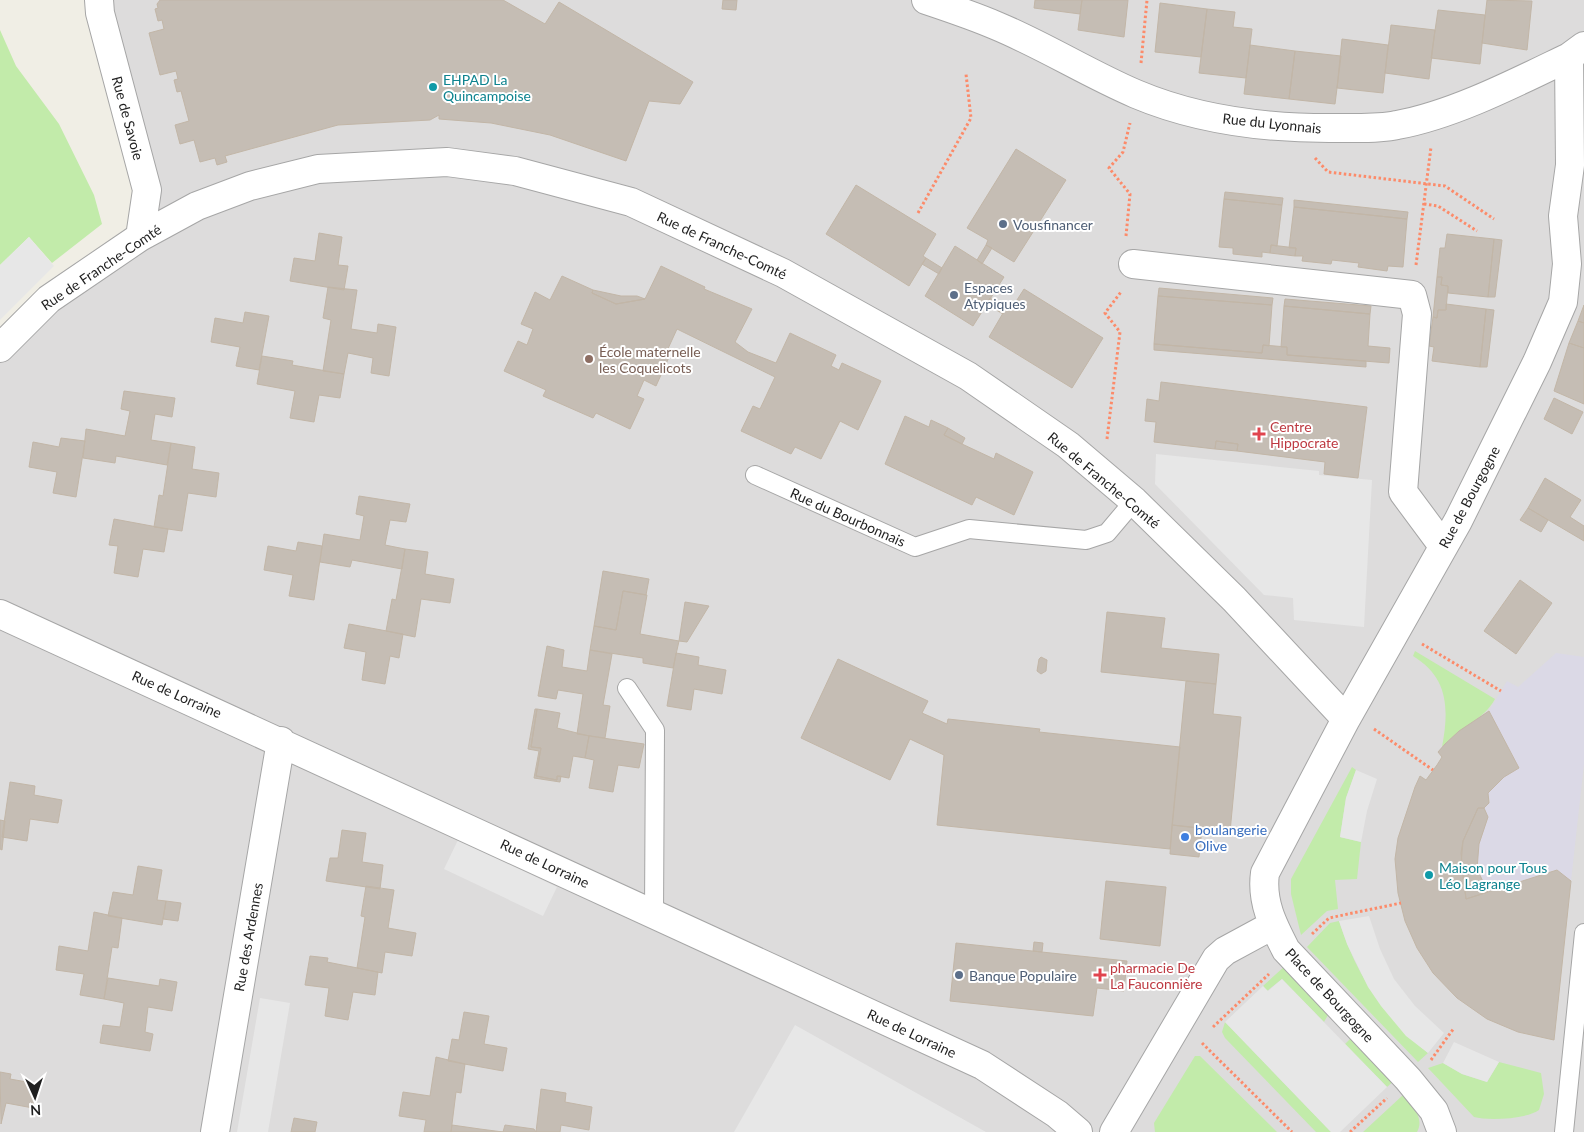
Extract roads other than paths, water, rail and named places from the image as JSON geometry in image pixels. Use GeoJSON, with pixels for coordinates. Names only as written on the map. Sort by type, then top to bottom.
{"type":"FeatureCollection","features":[{"type":"Feature","properties":{"kind":"street","name":"Rue de Savoie"},"geometry":{"type":"LineString","coordinates":[[99,0],[100,13],[147,190],[140,237]]}},
{"type":"Feature","properties":{"kind":"street","name":"Rue du Lyonnais"},"geometry":{"type":"LineString","coordinates":[[926,0],[997,26],[1137,94],[1187,111],[1238,122],[1290,128],[1396,126],[1435,116],[1524,79],[1576,52]]}},
{"type":"Feature","properties":{"kind":"street","name":"Rue de Bourgogne"},"geometry":{"type":"LineString","coordinates":[[1272,925],[1264,898],[1265,873],[1346,718],[1443,546],[1537,362],[1576,269],[1563,216],[1570,165],[1576,52]]}},
{"type":"Feature","properties":{"kind":"street","name":"Rue de Franche-Comté"},"geometry":{"type":"LineString","coordinates":[[0,348],[49,299],[140,237],[196,206],[250,186],[318,169],[447,162],[515,171],[631,202],[802,284],[968,376],[1068,445],[1134,501],[1234,598],[1346,718]]}},
{"type":"Feature","properties":{"kind":"street"},"geometry":{"type":"LineString","coordinates":[[1133,264],[1412,295],[1417,314],[1403,492],[1443,546]]}},
{"type":"Feature","properties":{"kind":"street","name":"Rue de Lorraine"},"geometry":{"type":"LineString","coordinates":[[0,614],[281,741],[982,1065],[1057,1114],[1078,1132]]}},
{"type":"Feature","properties":{"kind":"street","name":"Rue des Ardennes"},"geometry":{"type":"LineString","coordinates":[[215,1132],[281,741]]}},
{"type":"Feature","properties":{"kind":"street"},"geometry":{"type":"LineString","coordinates":[[1114,1132],[1216,959],[1225,951],[1272,925]]}},
{"type":"Feature","properties":{"kind":"street","name":"Place de Bourgogne"},"geometry":{"type":"LineString","coordinates":[[1272,925],[1290,954],[1350,1016],[1434,1110],[1442,1132]]}},
{"type":"Feature","properties":{"kind":"lane","name":"Rue du Bourbonnais"},"geometry":{"type":"LineString","coordinates":[[755,475],[915,547],[969,529],[1086,540],[1107,533],[1134,501]]}},
{"type":"Feature","properties":{"kind":"lane"},"geometry":{"type":"LineString","coordinates":[[627,688],[655,730],[654,914]]}},
{"type":"Feature","properties":{"kind":"lane"},"geometry":{"type":"LineString","coordinates":[[1564,1132],[1584,933]]}},
{"type":"Feature","properties":{"kind":"place","name":"EHPAD La Quincampoise"},"geometry":{"type":"Point","coordinates":[433,87]}},
{"type":"Feature","properties":{"kind":"place","name":"Vousfinancer"},"geometry":{"type":"Point","coordinates":[1003,224]}},
{"type":"Feature","properties":{"kind":"place","name":"Espaces Atypiques"},"geometry":{"type":"Point","coordinates":[954,295]}},
{"type":"Feature","properties":{"kind":"place","name":"École maternelle les Coquelicots"},"geometry":{"type":"Point","coordinates":[589,359]}},
{"type":"Feature","properties":{"kind":"place","name":"Centre Hippocrate"},"geometry":{"type":"Point","coordinates":[1259,434]}},
{"type":"Feature","properties":{"kind":"place","name":"boulangerie Olive"},"geometry":{"type":"Point","coordinates":[1185,837]}},
{"type":"Feature","properties":{"kind":"place","name":"Maison pour Tous Léo Lagrange"},"geometry":{"type":"Point","coordinates":[1429,875]}},
{"type":"Feature","properties":{"kind":"place","name":"Banque Populaire"},"geometry":{"type":"Point","coordinates":[959,975]}},
{"type":"Feature","properties":{"kind":"place","name":"pharmacie De La Fauconnière"},"geometry":{"type":"Point","coordinates":[1100,975]}}]}
